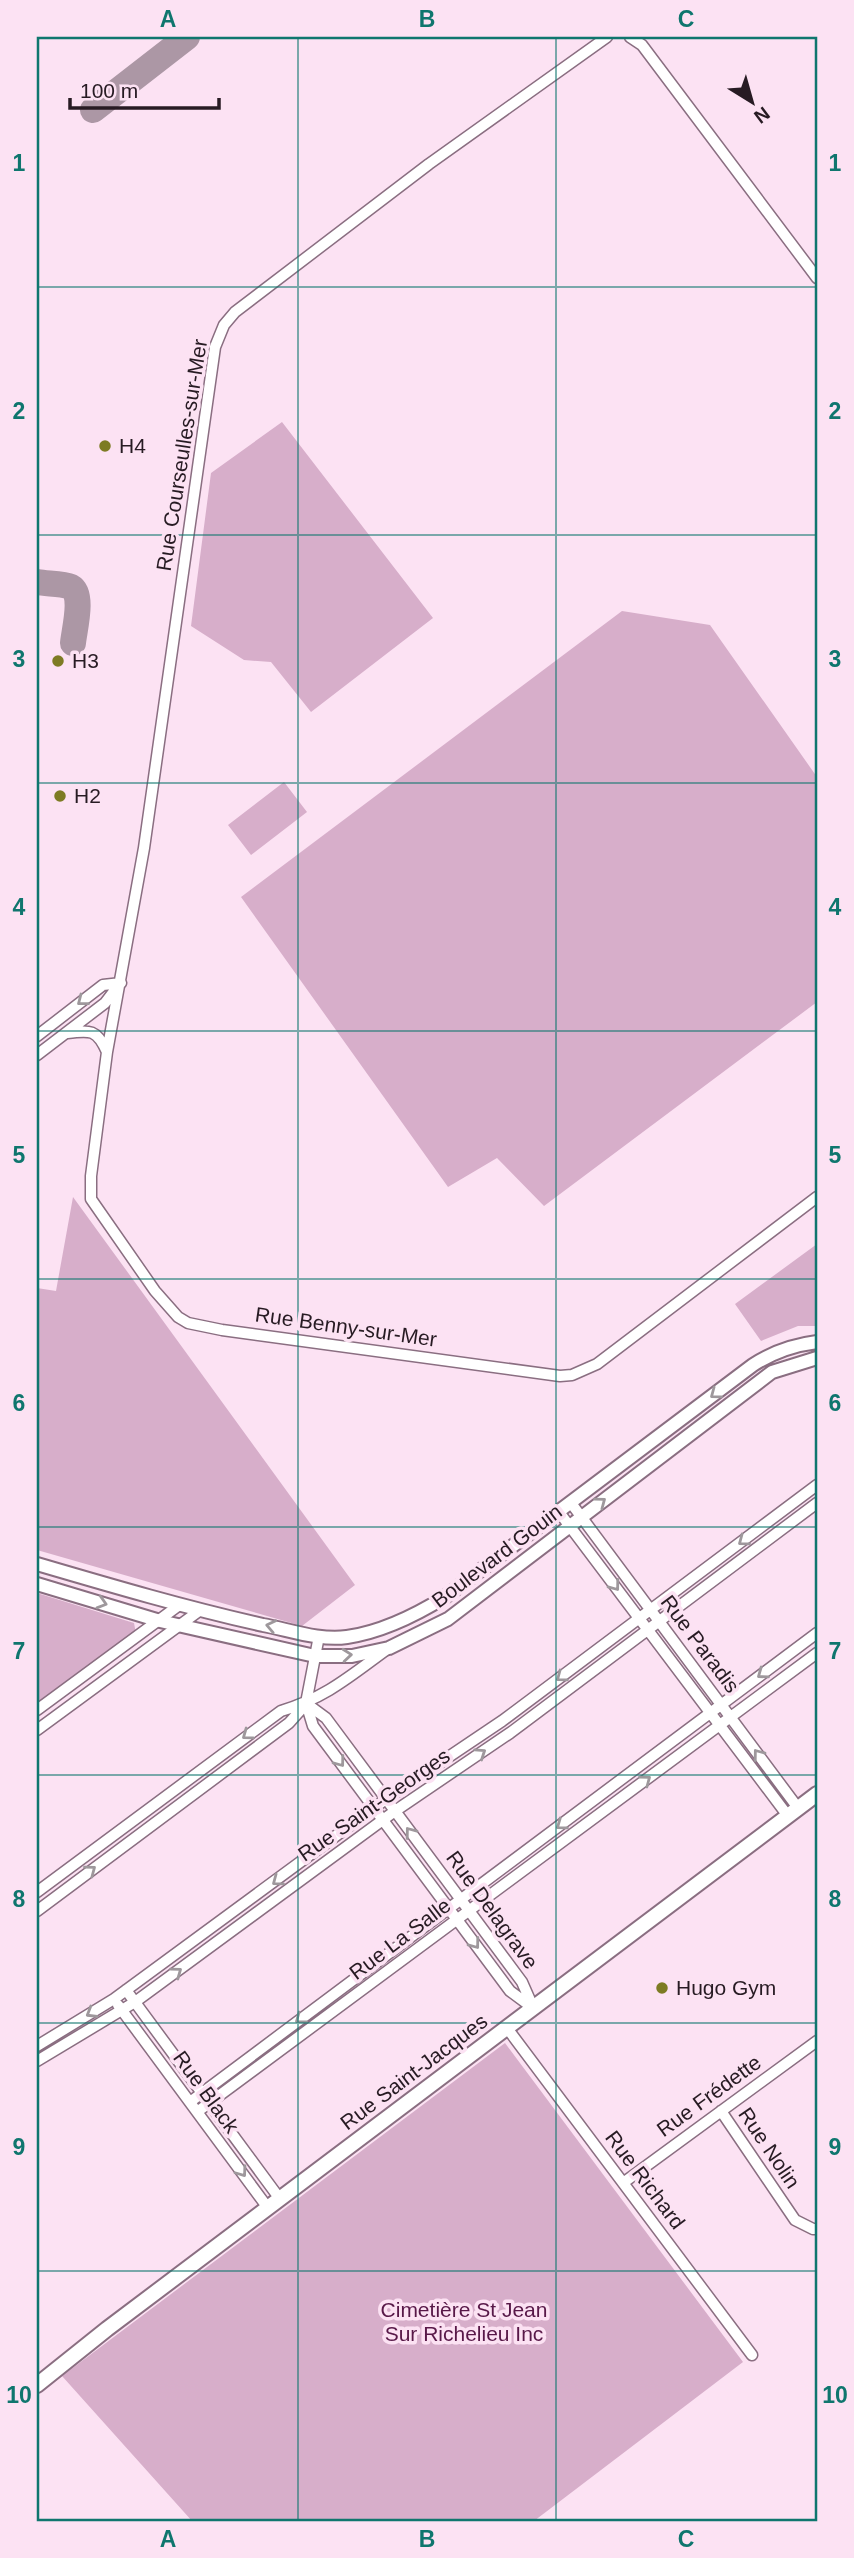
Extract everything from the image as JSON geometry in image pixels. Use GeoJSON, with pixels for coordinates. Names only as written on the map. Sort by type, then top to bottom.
{"type":"FeatureCollection","features":[{"type":"Feature","properties":{"kind":"main road","name":"Rue Saint-Jacques"},"geometry":{"type":"LineString","coordinates":[[37,2385],[817,1794]]}},
{"type":"Feature","properties":{"kind":"street","name":"Rue Courseulles-sur-Mer"},"geometry":{"type":"LineString","coordinates":[[121,983],[144,848],[215,347],[224,325],[235,312],[429,164],[607,37]]}},
{"type":"Feature","properties":{"kind":"street"},"geometry":{"type":"LineString","coordinates":[[630,37],[642,45],[817,278]]}},
{"type":"Feature","properties":{"kind":"street"},"geometry":{"type":"LineString","coordinates":[[37,1036],[103,985],[121,983]]}},
{"type":"Feature","properties":{"kind":"street"},"geometry":{"type":"LineString","coordinates":[[37,1055],[105,1003],[121,983]]}},
{"type":"Feature","properties":{"kind":"street","name":"Rue Benny-sur-Mer"},"geometry":{"type":"LineString","coordinates":[[121,983],[107,1052],[90,1176],[91,1199],[155,1291],[178,1317],[187,1323],[546,1374],[572,1375],[597,1364],[817,1197]]}},
{"type":"Feature","properties":{"kind":"street"},"geometry":{"type":"LineString","coordinates":[[47,1029],[55,1041]]}},
{"type":"Feature","properties":{"kind":"street"},"geometry":{"type":"LineString","coordinates":[[65,1034],[86,1031],[96,1033],[102,1039],[107,1052]]}},
{"type":"Feature","properties":{"kind":"street","name":"Boulevard Gouin"},"geometry":{"type":"LineString","coordinates":[[37,1564],[178,1606],[319,1636],[346,1637],[385,1627],[418,1614],[445,1597],[769,1354],[798,1344],[817,1342]]}},
{"type":"Feature","properties":{"kind":"street"},"geometry":{"type":"LineString","coordinates":[[798,1344],[803,1360]]}},
{"type":"Feature","properties":{"kind":"street","name":"Boulevard Gouin"},"geometry":{"type":"LineString","coordinates":[[37,1584],[160,1620],[315,1657],[352,1656],[389,1648],[449,1619],[772,1372],[803,1360],[817,1358]]}},
{"type":"Feature","properties":{"kind":"street"},"geometry":{"type":"LineString","coordinates":[[739,1375],[750,1389]]}},
{"type":"Feature","properties":{"kind":"street","name":"Rue Saint-Georges"},"geometry":{"type":"LineString","coordinates":[[37,2046],[114,1999],[386,1799],[502,1721],[817,1485]]}},
{"type":"Feature","properties":{"kind":"street","name":"Rue Paradis"},"geometry":{"type":"LineString","coordinates":[[571,1503],[721,1704],[793,1812]]}},
{"type":"Feature","properties":{"kind":"street","name":"Rue Saint-Georges"},"geometry":{"type":"LineString","coordinates":[[37,2061],[135,2002],[395,1811],[510,1733],[817,1503]]}},
{"type":"Feature","properties":{"kind":"street","name":"Rue Paradis"},"geometry":{"type":"LineString","coordinates":[[559,1512],[720,1725],[793,1812]]}},
{"type":"Feature","properties":{"kind":"street"},"geometry":{"type":"LineString","coordinates":[[768,1522],[777,1533]]}},
{"type":"Feature","properties":{"kind":"street"},"geometry":{"type":"LineString","coordinates":[[445,1597],[456,1613]]}},
{"type":"Feature","properties":{"kind":"street"},"geometry":{"type":"LineString","coordinates":[[37,1710],[178,1606]]}},
{"type":"Feature","properties":{"kind":"street"},"geometry":{"type":"LineString","coordinates":[[37,1730],[199,1611]]}},
{"type":"Feature","properties":{"kind":"street","name":"Rue La Salle"},"geometry":{"type":"LineString","coordinates":[[190,2102],[817,1633]]}},
{"type":"Feature","properties":{"kind":"street"},"geometry":{"type":"LineString","coordinates":[[37,1911],[289,1723],[306,1703],[319,1636]]}},
{"type":"Feature","properties":{"kind":"street"},"geometry":{"type":"LineString","coordinates":[[47,1903],[37,1892],[281,1711],[330,1691],[389,1648]]}},
{"type":"Feature","properties":{"kind":"street","name":"Rue La Salle"},"geometry":{"type":"LineString","coordinates":[[197,2112],[817,1653]]}},
{"type":"Feature","properties":{"kind":"street"},"geometry":{"type":"LineString","coordinates":[[66,1689],[75,1702]]}},
{"type":"Feature","properties":{"kind":"street","name":"Rue Delagrave"},"geometry":{"type":"LineString","coordinates":[[306,1703],[326,1718],[522,1982],[533,2008]]}},
{"type":"Feature","properties":{"kind":"street","name":"Rue Delagrave"},"geometry":{"type":"LineString","coordinates":[[306,1703],[313,1726],[457,1920],[510,1991],[533,2008]]}},
{"type":"Feature","properties":{"kind":"street"},"geometry":{"type":"LineString","coordinates":[[502,1721],[510,1733]]}},
{"type":"Feature","properties":{"kind":"street"},"geometry":{"type":"LineString","coordinates":[[170,1793],[178,1805]]}},
{"type":"Feature","properties":{"kind":"street"},"geometry":{"type":"LineString","coordinates":[[584,1808],[593,1820]]}},
{"type":"Feature","properties":{"kind":"street"},"geometry":{"type":"LineString","coordinates":[[253,1898],[261,1909]]}},
{"type":"Feature","properties":{"kind":"street","name":"Rue Black"},"geometry":{"type":"LineString","coordinates":[[126,1990],[209,2103],[274,2203]]}},
{"type":"Feature","properties":{"kind":"street","name":"Rue Black"},"geometry":{"type":"LineString","coordinates":[[114,1999],[197,2112],[274,2203]]}},
{"type":"Feature","properties":{"kind":"street"},"geometry":{"type":"LineString","coordinates":[[323,2002],[331,2014]]}},
{"type":"Feature","properties":{"kind":"street","name":"Rue Richard"},"geometry":{"type":"LineString","coordinates":[[507,2028],[752,2355]]}},
{"type":"Feature","properties":{"kind":"street","name":"Rue Frédette"},"geometry":{"type":"LineString","coordinates":[[623,2183],[817,2041]]}},
{"type":"Feature","properties":{"kind":"street"},"geometry":{"type":"LineString","coordinates":[[254,2053],[263,2064]]}},
{"type":"Feature","properties":{"kind":"street","name":"Rue Nolin"},"geometry":{"type":"LineString","coordinates":[[721,2112],[795,2220],[817,2229]]}},
{"type":"Feature","properties":{"kind":"green space"},"geometry":{"type":"Polygon","coordinates":[[[282,422],[433,618],[311,712],[271,662],[244,660],[191,626],[211,473],[282,422]]]}},
{"type":"Feature","properties":{"kind":"green space"},"geometry":{"type":"Polygon","coordinates":[[[622,611],[710,625],[817,777],[817,1002],[544,1206],[497,1158],[448,1187],[241,897],[622,611]]]}},
{"type":"Feature","properties":{"kind":"green space"},"geometry":{"type":"Polygon","coordinates":[[[284,782],[307,812],[251,855],[228,825],[284,782]]]}},
{"type":"Feature","properties":{"kind":"green space"},"geometry":{"type":"Polygon","coordinates":[[[73,1197],[355,1585],[302,1626],[37,1550],[37,1288],[56,1291],[73,1197]]]}},
{"type":"Feature","properties":{"kind":"green space"},"geometry":{"type":"Polygon","coordinates":[[[817,1244],[817,1326],[798,1326],[761,1341],[735,1304],[817,1244]]]}},
{"type":"Feature","properties":{"kind":"green space"},"geometry":{"type":"Polygon","coordinates":[[[37,1593],[134,1623],[137,1639],[37,1709],[37,1593]]]}},
{"type":"Feature","properties":{"kind":"green space","name":"Cimetière St Jean Sur Richelieu Inc"},"geometry":{"type":"Polygon","coordinates":[[[505,2043],[743,2362],[534,2521],[192,2521],[62,2376],[505,2043]]]}},
{"type":"Feature","properties":{"kind":"taxiway"},"geometry":{"type":"LineString","coordinates":[[93,110],[187,37]]}},
{"type":"Feature","properties":{"kind":"taxiway"},"geometry":{"type":"LineString","coordinates":[[37,582],[67,586],[75,591],[78,605],[73,643]]}},
{"type":"Feature","properties":{"kind":"place","name":"H4"},"geometry":{"type":"Point","coordinates":[105,446]}},
{"type":"Feature","properties":{"kind":"place","name":"H3"},"geometry":{"type":"Point","coordinates":[58,661]}},
{"type":"Feature","properties":{"kind":"place","name":"H2"},"geometry":{"type":"Point","coordinates":[60,796]}},
{"type":"Feature","properties":{"kind":"place","name":"Hugo Gym"},"geometry":{"type":"Point","coordinates":[662,1988]}}]}
